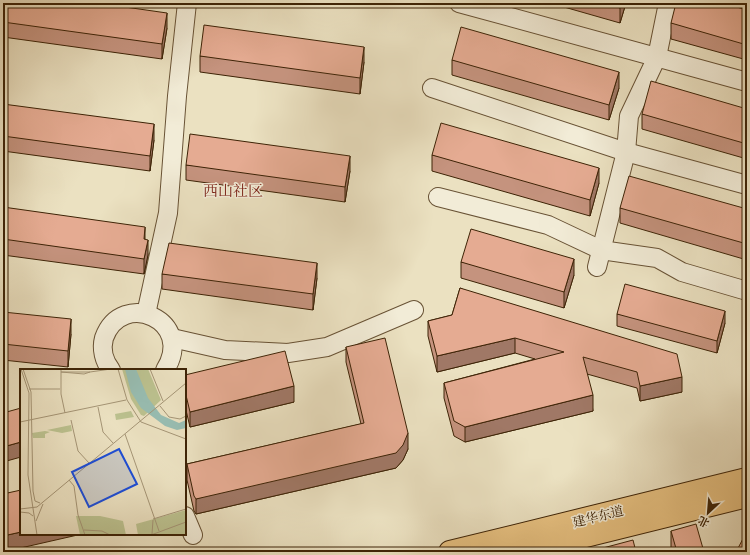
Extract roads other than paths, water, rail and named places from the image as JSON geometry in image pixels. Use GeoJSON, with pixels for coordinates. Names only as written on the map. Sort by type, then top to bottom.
{"type":"FeatureCollection","features":[{"type":"Feature","properties":{"kind":"main road","name":"建华东道"},"geometry":{"type":"LineString","coordinates":[[450,552],[747,479]]}},
{"type":"Feature","properties":{"kind":"main road","name":"建华东道"},"geometry":{"type":"LineString","coordinates":[[521,552],[747,496]]}},
{"type":"Feature","properties":{"kind":"lane"},"geometry":{"type":"LineString","coordinates":[[146,314],[168,213],[186,3]]}},
{"type":"Feature","properties":{"kind":"lane"},"geometry":{"type":"LineString","coordinates":[[459,3],[747,82]]}},
{"type":"Feature","properties":{"kind":"lane"},"geometry":{"type":"LineString","coordinates":[[599,259],[626,152],[629,116],[657,57],[668,3]]}},
{"type":"Feature","properties":{"kind":"lane"},"geometry":{"type":"LineString","coordinates":[[432,88],[626,152],[747,186]]}},
{"type":"Feature","properties":{"kind":"lane"},"geometry":{"type":"LineString","coordinates":[[438,197],[548,225],[599,259],[657,258],[682,272],[747,291]]}},
{"type":"Feature","properties":{"kind":"lane"},"geometry":{"type":"LineString","coordinates":[[172,338],[226,350],[288,353],[327,347],[414,310]]}},
{"type":"Feature","properties":{"kind":"lane"},"geometry":{"type":"LineString","coordinates":[[110,369],[103,354],[103,342],[107,331],[114,322],[124,316],[135,313],[146,314],[158,319],[166,327],[172,338],[173,349],[171,360],[166,369]]}},
{"type":"Feature","properties":{"kind":"lane"},"geometry":{"type":"LineString","coordinates":[[186,518],[193,535]]}},
{"type":"Feature","properties":{"kind":"district","name":"西山社区"},"geometry":{"type":"Point","coordinates":[233,191]}}]}
